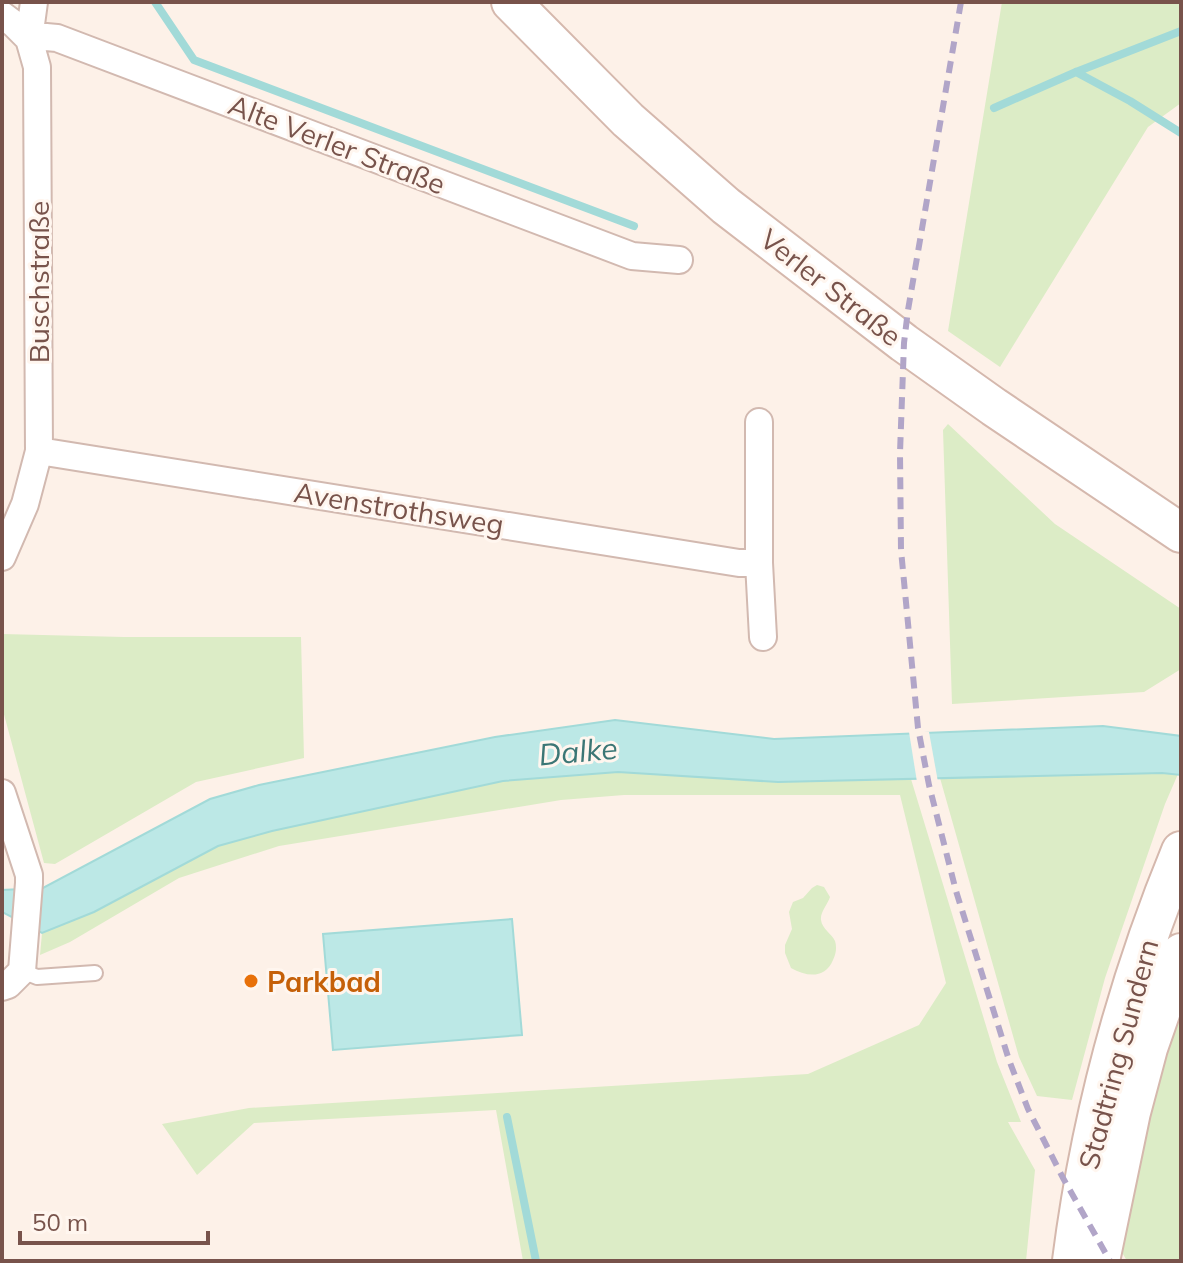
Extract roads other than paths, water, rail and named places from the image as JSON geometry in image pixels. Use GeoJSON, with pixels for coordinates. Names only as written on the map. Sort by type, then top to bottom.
{"type":"FeatureCollection","features":[{"type":"Feature","properties":{"kind":"main road","name":"Verler Straße"},"geometry":{"type":"LineString","coordinates":[[511,2],[628,120],[726,206],[916,352],[1181,533]]}},
{"type":"Feature","properties":{"kind":"main road","name":"Stadtring Sundern"},"geometry":{"type":"LineString","coordinates":[[1072,1261],[1079,1206],[1110,1060],[1158,905],[1181,851]]}},
{"type":"Feature","properties":{"kind":"main road","name":"Stadtring Sundern"},"geometry":{"type":"LineString","coordinates":[[1100,1261],[1131,1112],[1148,1048],[1181,953]]}},
{"type":"Feature","properties":{"kind":"street","name":"Buschstraße"},"geometry":{"type":"LineString","coordinates":[[2,557],[25,504],[39,451],[37,67],[29,39],[34,2]]}},
{"type":"Feature","properties":{"kind":"street"},"geometry":{"type":"LineString","coordinates":[[2,15],[29,39]]}},
{"type":"Feature","properties":{"kind":"street","name":"Alte Verler Straße"},"geometry":{"type":"LineString","coordinates":[[29,39],[57,38],[632,256],[679,260]]}},
{"type":"Feature","properties":{"kind":"street"},"geometry":{"type":"LineString","coordinates":[[759,422],[759,563],[763,637]]}},
{"type":"Feature","properties":{"kind":"street","name":"Avenstrothsweg"},"geometry":{"type":"LineString","coordinates":[[39,451],[739,563],[759,563]]}},
{"type":"Feature","properties":{"kind":"street"},"geometry":{"type":"LineString","coordinates":[[2,793],[29,875],[25,933],[12,979]]}},
{"type":"Feature","properties":{"kind":"lane"},"geometry":{"type":"LineString","coordinates":[[12,979],[95,973]]}},
{"type":"Feature","properties":{"kind":"water","name":"Dalke"},"geometry":{"type":"Polygon","coordinates":[[[615,720],[774,739],[1103,726],[1181,736],[1181,775],[778,782],[618,772],[503,781],[272,831],[218,846],[94,912],[42,933],[2,912],[2,890],[43,888],[210,799],[259,785],[495,737],[615,720]]]}},
{"type":"Feature","properties":{"kind":"water"},"geometry":{"type":"Polygon","coordinates":[[[512,919],[522,1035],[333,1050],[323,934],[512,919]]]}},
{"type":"Feature","properties":{"kind":"waterway"},"geometry":{"type":"LineString","coordinates":[[155,2],[194,60],[634,226]]}},
{"type":"Feature","properties":{"kind":"waterway"},"geometry":{"type":"LineString","coordinates":[[994,108],[1181,31]]}},
{"type":"Feature","properties":{"kind":"waterway"},"geometry":{"type":"LineString","coordinates":[[1076,72],[1181,133]]}},
{"type":"Feature","properties":{"kind":"waterway"},"geometry":{"type":"LineString","coordinates":[[507,1117],[536,1261]]}},
{"type":"Feature","properties":{"kind":"railway"},"geometry":{"type":"LineString","coordinates":[[961,2],[904,343],[900,453],[901,550],[918,728],[956,891],[1009,1060],[1028,1109],[1110,1261]]}},
{"type":"Feature","properties":{"kind":"place","name":"Parkbad"},"geometry":{"type":"Point","coordinates":[251,981]}}]}
